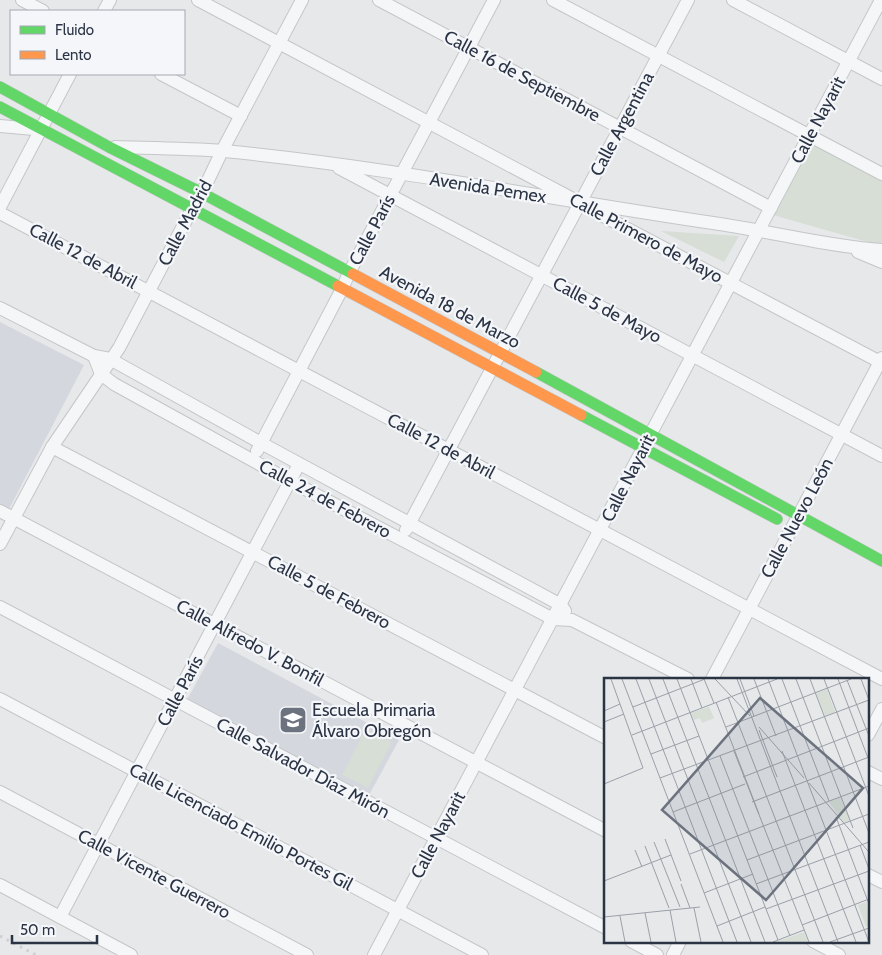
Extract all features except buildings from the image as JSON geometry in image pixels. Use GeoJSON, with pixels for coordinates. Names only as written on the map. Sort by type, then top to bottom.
{"type":"FeatureCollection","features":[{"type":"Feature","properties":{"kind":"street"},"geometry":{"type":"LineString","coordinates":[[22,0],[41,10]]}},
{"type":"Feature","properties":{"kind":"street","name":"Calle Primero de Mayo"},"geometry":{"type":"LineString","coordinates":[[198,0],[881,361]]}},
{"type":"Feature","properties":{"kind":"street","name":"Calle Madrid"},"geometry":{"type":"LineString","coordinates":[[0,544],[52,447],[118,348],[192,209],[202,194],[222,151],[302,0]]}},
{"type":"Feature","properties":{"kind":"street","name":"Calle 16 de Septiembre"},"geometry":{"type":"LineString","coordinates":[[379,0],[771,208]]}},
{"type":"Feature","properties":{"kind":"street","name":"Calle París"},"geometry":{"type":"LineString","coordinates":[[252,460],[494,0]]}},
{"type":"Feature","properties":{"kind":"street"},"geometry":{"type":"LineString","coordinates":[[553,0],[882,174]]}},
{"type":"Feature","properties":{"kind":"street","name":"Calle Argentina"},"geometry":{"type":"LineString","coordinates":[[401,539],[688,0]]}},
{"type":"Feature","properties":{"kind":"street"},"geometry":{"type":"LineString","coordinates":[[732,0],[882,79]]}},
{"type":"Feature","properties":{"kind":"street","name":"Calle Nayarit"},"geometry":{"type":"LineString","coordinates":[[374,955],[882,0]]}},
{"type":"Feature","properties":{"kind":"street"},"geometry":{"type":"LineString","coordinates":[[0,206],[69,75]]}},
{"type":"Feature","properties":{"kind":"street"},"geometry":{"type":"LineString","coordinates":[[163,75],[241,116]]}},
{"type":"Feature","properties":{"kind":"street","name":"Avenida 18 de Marzo"},"geometry":{"type":"LineString","coordinates":[[0,87],[109,147],[202,194],[651,434],[797,525]]}},
{"type":"Feature","properties":{"kind":"street","name":"Avenida 18 de Marzo"},"geometry":{"type":"LineString","coordinates":[[0,107],[644,448],[797,525],[882,561]]}},
{"type":"Feature","properties":{"kind":"street"},"geometry":{"type":"LineString","coordinates":[[0,126],[41,129]]}},
{"type":"Feature","properties":{"kind":"street"},"geometry":{"type":"LineString","coordinates":[[96,158],[109,147]]}},
{"type":"Feature","properties":{"kind":"street","name":"Avenida Pemex"},"geometry":{"type":"LineString","coordinates":[[109,147],[222,151],[403,174],[759,230],[847,248],[882,250]]}},
{"type":"Feature","properties":{"kind":"street","name":"Calle 5 de Mayo"},"geometry":{"type":"LineString","coordinates":[[333,165],[882,456]]}},
{"type":"Feature","properties":{"kind":"street","name":"Calle 12 de Abril"},"geometry":{"type":"LineString","coordinates":[[0,213],[882,679]]}},
{"type":"Feature","properties":{"kind":"street"},"geometry":{"type":"LineString","coordinates":[[847,248],[882,262]]}},
{"type":"Feature","properties":{"kind":"street","name":"Calle 24 de Febrero"},"geometry":{"type":"LineString","coordinates":[[0,308],[94,356],[110,359],[260,444],[561,605],[572,620]]}},
{"type":"Feature","properties":{"kind":"street"},"geometry":{"type":"LineString","coordinates":[[94,356],[101,374]]}},
{"type":"Feature","properties":{"kind":"street","name":"Calle Nuevo León"},"geometry":{"type":"LineString","coordinates":[[713,678],[797,525],[881,361]]}},
{"type":"Feature","properties":{"kind":"street","name":"Calle 24 de Febrero"},"geometry":{"type":"LineString","coordinates":[[101,374],[114,384],[290,481],[554,619],[572,620],[686,678]]}},
{"type":"Feature","properties":{"kind":"street","name":"Calle 5 de Febrero"},"geometry":{"type":"LineString","coordinates":[[52,447],[604,737]]}},
{"type":"Feature","properties":{"kind":"street","name":"Calle París"},"geometry":{"type":"LineString","coordinates":[[60,917],[299,464]]}},
{"type":"Feature","properties":{"kind":"street","name":"Calle Alfredo V. Bonfil"},"geometry":{"type":"LineString","coordinates":[[0,511],[604,830]]}},
{"type":"Feature","properties":{"kind":"street","name":"Calle Salvador Díaz Mirón"},"geometry":{"type":"LineString","coordinates":[[0,607],[604,927]]}},
{"type":"Feature","properties":{"kind":"street","name":"Calle Licenciado Emilio Portes Gil"},"geometry":{"type":"LineString","coordinates":[[0,699],[482,955]]}},
{"type":"Feature","properties":{"kind":"street"},"geometry":{"type":"LineString","coordinates":[[870,731],[882,709]]}},
{"type":"Feature","properties":{"kind":"street"},"geometry":{"type":"LineString","coordinates":[[870,773],[882,779]]}},
{"type":"Feature","properties":{"kind":"street","name":"Calle Vicente Guerrero"},"geometry":{"type":"LineString","coordinates":[[0,792],[307,955]]}},
{"type":"Feature","properties":{"kind":"street"},"geometry":{"type":"LineString","coordinates":[[870,876],[882,882]]}},
{"type":"Feature","properties":{"kind":"street"},"geometry":{"type":"LineString","coordinates":[[0,886],[131,955]]}},
{"type":"Feature","properties":{"kind":"street"},"geometry":{"type":"LineString","coordinates":[[633,942],[656,955]]}},
{"type":"Feature","properties":{"kind":"street"},"geometry":{"type":"LineString","coordinates":[[673,955],[680,942]]}},
{"type":"Feature","properties":{"kind":"street"},"geometry":{"type":"LineString","coordinates":[[815,942],[839,955]]}},
{"type":"Feature","properties":{"kind":"shaded area"},"geometry":{"type":"Polygon","coordinates":[[[811,141],[882,179],[882,246],[773,215],[811,141]]]}},
{"type":"Feature","properties":{"kind":"shaded area"},"geometry":{"type":"Polygon","coordinates":[[[661,231],[739,236],[724,262],[661,231]]]}},
{"type":"Feature","properties":{"kind":"shaded area"},"geometry":{"type":"Polygon","coordinates":[[[0,322],[84,365],[9,509],[0,504],[0,322]]]}},
{"type":"Feature","properties":{"kind":"shaded area","name":"Escuela Primaria Álvaro Obregón"},"geometry":{"type":"Polygon","coordinates":[[[218,643],[399,740],[368,797],[187,700],[218,643]]]}},
{"type":"Feature","properties":{"kind":"shaded area"},"geometry":{"type":"Polygon","coordinates":[[[366,728],[392,742],[368,788],[342,775],[366,728]]]}},
{"type":"Feature","properties":{"kind":"railway"},"geometry":{"type":"LineString","coordinates":[[0,936],[36,955]]}},
{"type":"Feature","properties":{"kind":"traffic: fast"},"geometry":{"type":"LineString","coordinates":[[0,87],[109,147],[202,193],[353,274]]}},
{"type":"Feature","properties":{"kind":"traffic: fast"},"geometry":{"type":"LineString","coordinates":[[0,107],[338,286]]}},
{"type":"Feature","properties":{"kind":"traffic: fast"},"geometry":{"type":"LineString","coordinates":[[536,372],[882,561]]}},
{"type":"Feature","properties":{"kind":"traffic: fast"},"geometry":{"type":"LineString","coordinates":[[581,415],[777,519]]}},
{"type":"Feature","properties":{"kind":"traffic: slow"},"geometry":{"type":"LineString","coordinates":[[353,274],[536,372]]}},
{"type":"Feature","properties":{"kind":"traffic: slow"},"geometry":{"type":"LineString","coordinates":[[338,286],[581,415]]}},
{"type":"Feature","properties":{"kind":"place","name":"Escuela Primaria Álvaro Obregón"},"geometry":{"type":"Point","coordinates":[293,720]}}]}
